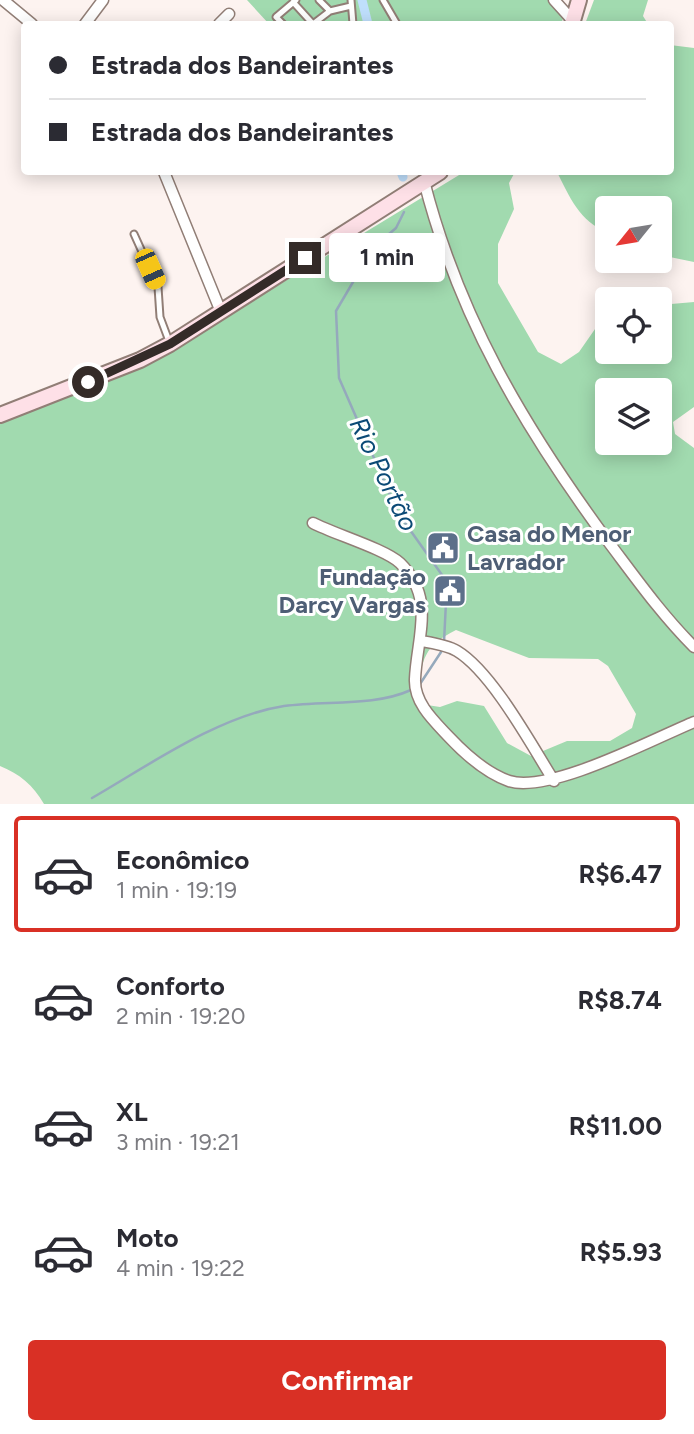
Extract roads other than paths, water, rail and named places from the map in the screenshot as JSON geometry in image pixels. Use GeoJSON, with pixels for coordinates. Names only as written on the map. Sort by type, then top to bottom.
{"type":"FeatureCollection","features":[{"type":"Feature","properties":{"kind":"main road"},"geometry":{"type":"LineString","coordinates":[[574,21],[579,0]]}},
{"type":"Feature","properties":{"kind":"main road"},"geometry":{"type":"LineString","coordinates":[[0,415],[140,360],[170,344],[426,178]]}},
{"type":"Feature","properties":{"kind":"street"},"geometry":{"type":"LineString","coordinates":[[4,0],[28,21]]}},
{"type":"Feature","properties":{"kind":"street"},"geometry":{"type":"LineString","coordinates":[[87,21],[103,0]]}},
{"type":"Feature","properties":{"kind":"street"},"geometry":{"type":"LineString","coordinates":[[554,0],[571,21]]}},
{"type":"Feature","properties":{"kind":"street"},"geometry":{"type":"LineString","coordinates":[[222,21],[229,13]]}},
{"type":"Feature","properties":{"kind":"street"},"geometry":{"type":"LineString","coordinates":[[165,175],[220,312]]}},
{"type":"Feature","properties":{"kind":"street"},"geometry":{"type":"LineString","coordinates":[[426,178],[450,267],[470,318],[511,397],[570,489],[660,611],[694,648]]}},
{"type":"Feature","properties":{"kind":"street"},"geometry":{"type":"LineString","coordinates":[[313,523],[399,562],[415,584],[424,615],[415,680],[418,697],[431,718],[481,766],[510,782],[554,781],[694,722]]}},
{"type":"Feature","properties":{"kind":"street"},"geometry":{"type":"LineString","coordinates":[[421,641],[458,652],[492,687],[554,781]]}},
{"type":"Feature","properties":{"kind":"lane"},"geometry":{"type":"LineString","coordinates":[[320,0],[330,11]]}},
{"type":"Feature","properties":{"kind":"lane"},"geometry":{"type":"LineString","coordinates":[[383,0],[395,21]]}},
{"type":"Feature","properties":{"kind":"lane"},"geometry":{"type":"LineString","coordinates":[[280,21],[276,17],[295,1],[311,21]]}},
{"type":"Feature","properties":{"kind":"lane"},"geometry":{"type":"LineString","coordinates":[[317,21],[330,11],[351,3],[353,21]]}},
{"type":"Feature","properties":{"kind":"lane"},"geometry":{"type":"LineString","coordinates":[[134,234],[158,287],[160,317],[170,344]]}},
{"type":"Feature","properties":{"kind":"waterway","name":"Rio Portão"},"geometry":{"type":"LineString","coordinates":[[362,0],[367,21]]}},
{"type":"Feature","properties":{"kind":"waterway","name":"Rio Portão"},"geometry":{"type":"LineString","coordinates":[[404,212],[396,228],[373,248],[336,311],[339,378],[398,513],[447,582],[444,642]]}},
{"type":"Feature","properties":{"kind":"waterway","name":"Rio Portão"},"geometry":{"type":"LineString","coordinates":[[420,684],[443,649]]}},
{"type":"Feature","properties":{"kind":"waterway","name":"Rio Portão"},"geometry":{"type":"LineString","coordinates":[[92,798],[185,743],[259,711],[300,704],[381,699],[411,690]]}},
{"type":"Feature","properties":{"kind":"place","name":"Casa do Menor Lavrador"},"geometry":{"type":"Point","coordinates":[443,548]}},
{"type":"Feature","properties":{"kind":"place","name":"Fundação Darcy Vargas"},"geometry":{"type":"Point","coordinates":[450,591]}}]}
